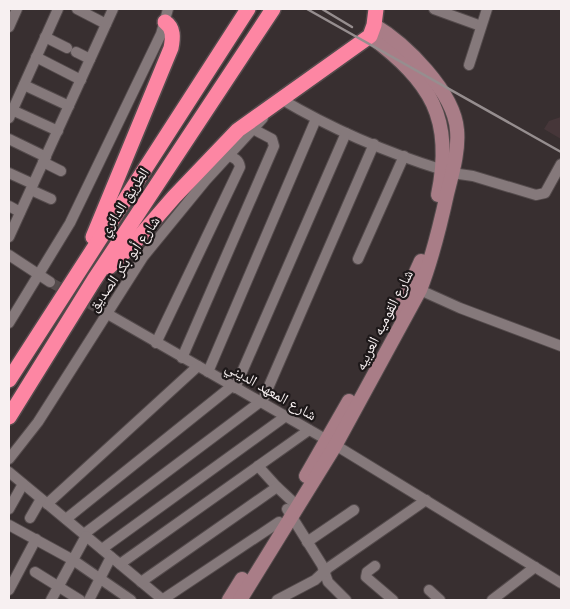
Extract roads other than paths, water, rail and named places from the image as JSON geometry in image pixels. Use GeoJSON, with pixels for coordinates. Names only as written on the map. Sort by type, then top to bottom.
{"type":"FeatureCollection","features":[{"type":"Feature","properties":{"kind":"highway","name":"الطريق الدائري"},"geometry":{"type":"LineString","coordinates":[[9,380],[248,9]]}},
{"type":"Feature","properties":{"kind":"highway","name":"الطريق الدائري"},"geometry":{"type":"LineString","coordinates":[[9,417],[94,280],[272,9]]}},
{"type":"Feature","properties":{"kind":"highway"},"geometry":{"type":"LineString","coordinates":[[94,280],[134,243],[174,197],[238,130],[372,31],[376,9]]}},
{"type":"Feature","properties":{"kind":"highway"},"geometry":{"type":"LineString","coordinates":[[74,280],[104,213],[121,166],[171,48],[173,36],[166,15]]}},
{"type":"Feature","properties":{"kind":"street"},"geometry":{"type":"LineString","coordinates":[[9,27],[17,9]]}},
{"type":"Feature","properties":{"kind":"street"},"geometry":{"type":"LineString","coordinates":[[58,9],[10,114],[58,131]]}},
{"type":"Feature","properties":{"kind":"street"},"geometry":{"type":"LineString","coordinates":[[77,9],[106,24]]}},
{"type":"Feature","properties":{"kind":"street"},"geometry":{"type":"LineString","coordinates":[[9,238],[113,9]]}},
{"type":"Feature","properties":{"kind":"street"},"geometry":{"type":"LineString","coordinates":[[434,9],[481,26]]}},
{"type":"Feature","properties":{"kind":"street"},"geometry":{"type":"LineString","coordinates":[[469,65],[487,9]]}},
{"type":"Feature","properties":{"kind":"street"},"geometry":{"type":"LineString","coordinates":[[9,323],[70,223],[161,34],[166,15]]}},
{"type":"Feature","properties":{"kind":"street","name":"شارع القوميه العربيه"},"geometry":{"type":"LineString","coordinates":[[229,600],[331,443],[420,290],[439,228],[448,171],[442,130],[432,100],[414,74],[372,31]]}},
{"type":"Feature","properties":{"kind":"street"},"geometry":{"type":"LineString","coordinates":[[45,37],[90,59]]}},
{"type":"Feature","properties":{"kind":"street"},"geometry":{"type":"LineString","coordinates":[[36,57],[81,80]]}},
{"type":"Feature","properties":{"kind":"street"},"geometry":{"type":"LineString","coordinates":[[24,85],[69,106]]}},
{"type":"Feature","properties":{"kind":"street"},"geometry":{"type":"LineString","coordinates":[[281,99],[316,119],[404,156],[448,171],[473,176],[536,195],[545,193],[561,164]]}},
{"type":"Feature","properties":{"kind":"street","name":"شارع أبو بكر الصديق"},"geometry":{"type":"LineString","coordinates":[[9,459],[38,422],[103,311],[206,180],[281,99]]}},
{"type":"Feature","properties":{"kind":"street"},"geometry":{"type":"LineString","coordinates":[[208,372],[316,119]]}},
{"type":"Feature","properties":{"kind":"street"},"geometry":{"type":"LineString","coordinates":[[182,358],[274,146],[272,139],[253,129]]}},
{"type":"Feature","properties":{"kind":"street"},"geometry":{"type":"LineString","coordinates":[[66,519],[234,387],[346,132]]}},
{"type":"Feature","properties":{"kind":"street"},"geometry":{"type":"LineString","coordinates":[[9,139],[61,171]]}},
{"type":"Feature","properties":{"kind":"street"},"geometry":{"type":"LineString","coordinates":[[52,600],[85,535],[261,402],[374,144]]}},
{"type":"Feature","properties":{"kind":"street"},"geometry":{"type":"LineString","coordinates":[[156,343],[240,167],[239,162],[235,158],[228,156]]}},
{"type":"Feature","properties":{"kind":"street"},"geometry":{"type":"LineString","coordinates":[[358,259],[404,156]]}},
{"type":"Feature","properties":{"kind":"street","name":"شارع القوميه العربيه"},"geometry":{"type":"LineString","coordinates":[[331,443],[415,278],[448,171]]}},
{"type":"Feature","properties":{"kind":"street"},"geometry":{"type":"LineString","coordinates":[[9,173],[51,199]]}},
{"type":"Feature","properties":{"kind":"street"},"geometry":{"type":"LineString","coordinates":[[9,206],[20,212]]}},
{"type":"Feature","properties":{"kind":"street"},"geometry":{"type":"LineString","coordinates":[[9,256],[50,282]]}},
{"type":"Feature","properties":{"kind":"street"},"geometry":{"type":"LineString","coordinates":[[420,290],[460,308],[561,346]]}},
{"type":"Feature","properties":{"kind":"street","name":"شارع المعهد الديني"},"geometry":{"type":"LineString","coordinates":[[103,311],[286,416],[561,583]]}},
{"type":"Feature","properties":{"kind":"street"},"geometry":{"type":"LineString","coordinates":[[30,518],[44,501],[198,366]]}},
{"type":"Feature","properties":{"kind":"street"},"geometry":{"type":"LineString","coordinates":[[102,549],[286,416]]}},
{"type":"Feature","properties":{"kind":"street"},"geometry":{"type":"LineString","coordinates":[[89,600],[100,579],[115,561],[309,430]]}},
{"type":"Feature","properties":{"kind":"street"},"geometry":{"type":"LineString","coordinates":[[258,466],[277,487],[287,512],[307,542],[331,587],[346,600]]}},
{"type":"Feature","properties":{"kind":"street"},"geometry":{"type":"LineString","coordinates":[[9,472],[160,599],[287,512]]}},
{"type":"Feature","properties":{"kind":"street"},"geometry":{"type":"LineString","coordinates":[[9,510],[23,484]]}},
{"type":"Feature","properties":{"kind":"street"},"geometry":{"type":"LineString","coordinates":[[141,582],[277,487]]}},
{"type":"Feature","properties":{"kind":"street"},"geometry":{"type":"LineString","coordinates":[[277,600],[315,580],[324,571],[426,500]]}},
{"type":"Feature","properties":{"kind":"street"},"geometry":{"type":"LineString","coordinates":[[307,542],[354,510]]}},
{"type":"Feature","properties":{"kind":"street","name":"شارع القوميه العربيه"},"geometry":{"type":"LineString","coordinates":[[240,600],[287,512]]}},
{"type":"Feature","properties":{"kind":"street"},"geometry":{"type":"LineString","coordinates":[[9,525],[73,560],[131,600]]}},
{"type":"Feature","properties":{"kind":"street"},"geometry":{"type":"LineString","coordinates":[[9,590],[36,539]]}},
{"type":"Feature","properties":{"kind":"street"},"geometry":{"type":"LineString","coordinates":[[375,566],[367,572],[366,576],[393,600]]}},
{"type":"Feature","properties":{"kind":"street"},"geometry":{"type":"LineString","coordinates":[[492,600],[535,567]]}},
{"type":"Feature","properties":{"kind":"street"},"geometry":{"type":"LineString","coordinates":[[36,572],[80,600]]}},
{"type":"Feature","properties":{"kind":"street"},"geometry":{"type":"LineString","coordinates":[[429,590],[440,600]]}},
{"type":"Feature","properties":{"kind":"tunnel"},"geometry":{"type":"LineString","coordinates":[[50,282],[99,309]]}},
{"type":"Feature","properties":{"kind":"railway"},"geometry":{"type":"LineString","coordinates":[[307,9],[561,152]]}},
{"type":"Feature","properties":{"kind":"railway"},"geometry":{"type":"LineString","coordinates":[[322,9],[352,27]]}}]}
